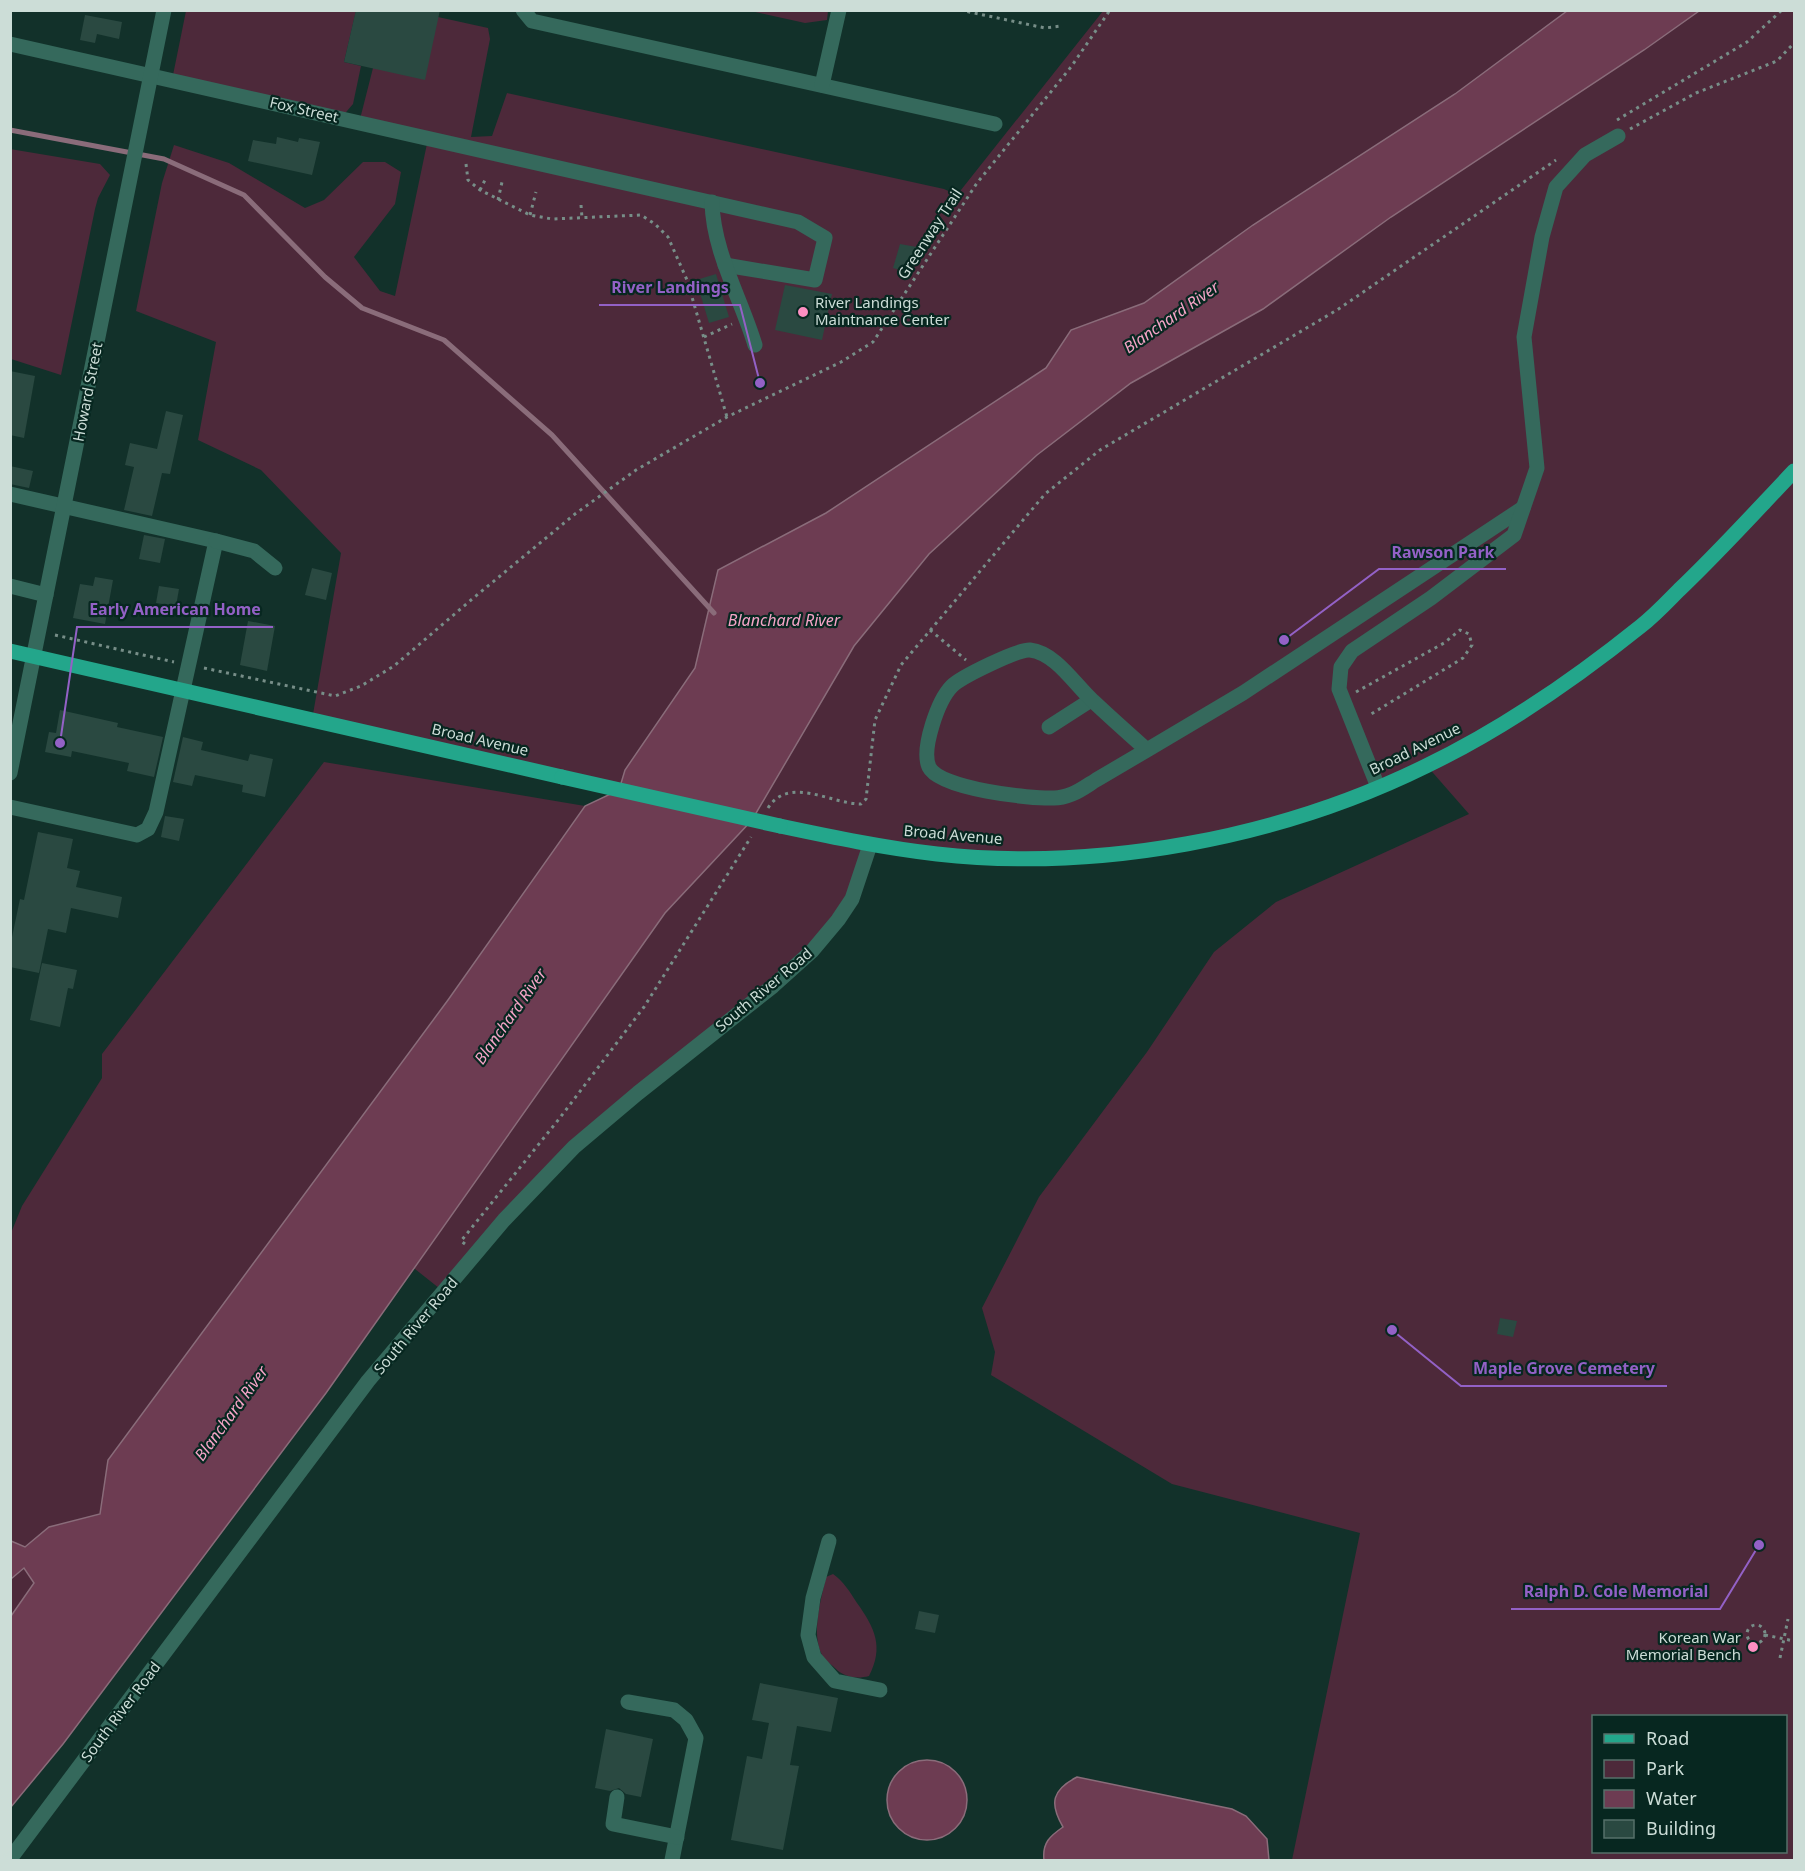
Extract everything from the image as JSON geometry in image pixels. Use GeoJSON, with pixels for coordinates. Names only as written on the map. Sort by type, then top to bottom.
{"type":"FeatureCollection","features":[{"type":"Feature","properties":{"kind":"main road","name":"Broad Avenue"},"geometry":{"type":"LineString","coordinates":[[10,651],[870,845],[939,855],[992,858],[1074,857],[1136,851],[1240,832],[1301,816],[1426,766],[1490,732],[1564,683],[1643,624],[1700,571],[1794,471]]}},
{"type":"Feature","properties":{"kind":"street","name":"Howard Street"},"geometry":{"type":"LineString","coordinates":[[10,773],[164,10]]}},
{"type":"Feature","properties":{"kind":"street"},"geometry":{"type":"LineString","coordinates":[[523,10],[532,21],[995,124]]}},
{"type":"Feature","properties":{"kind":"street"},"geometry":{"type":"LineString","coordinates":[[822,86],[839,10]]}},
{"type":"Feature","properties":{"kind":"street","name":"Fox Street"},"geometry":{"type":"LineString","coordinates":[[10,44],[798,222],[825,238],[815,280],[726,265]]}},
{"type":"Feature","properties":{"kind":"street"},"geometry":{"type":"LineString","coordinates":[[1378,787],[1339,689],[1341,668],[1352,651],[1514,536],[1537,468],[1524,337],[1542,237],[1556,187],[1585,155],[1617,128]]}},
{"type":"Feature","properties":{"kind":"street"},"geometry":{"type":"LineString","coordinates":[[712,202],[712,220],[755,345]]}},
{"type":"Feature","properties":{"kind":"street"},"geometry":{"type":"LineString","coordinates":[[10,494],[254,551],[276,568]]}},
{"type":"Feature","properties":{"kind":"street"},"geometry":{"type":"LineString","coordinates":[[1147,750],[1091,700],[1055,663],[1029,650],[1007,655],[952,686],[934,718],[925,753],[930,769],[938,776],[953,783],[1008,795],[1057,798],[1074,793],[1147,750],[1243,693],[1523,508]]}},
{"type":"Feature","properties":{"kind":"street"},"geometry":{"type":"LineString","coordinates":[[10,807],[137,835],[148,829],[156,812],[216,541]]}},
{"type":"Feature","properties":{"kind":"street"},"geometry":{"type":"LineString","coordinates":[[10,586],[46,595]]}},
{"type":"Feature","properties":{"kind":"street"},"geometry":{"type":"LineString","coordinates":[[1049,726],[1091,700]]}},
{"type":"Feature","properties":{"kind":"street","name":"South River Road"},"geometry":{"type":"LineString","coordinates":[[10,1859],[368,1382],[504,1220],[574,1147],[812,951],[852,899],[870,845]]}},
{"type":"Feature","properties":{"kind":"street"},"geometry":{"type":"LineString","coordinates":[[829,1541],[813,1598],[808,1635],[814,1657],[835,1681],[880,1690]]}},
{"type":"Feature","properties":{"kind":"street"},"geometry":{"type":"LineString","coordinates":[[628,1702],[674,1710],[686,1720],[696,1738],[672,1860]]}},
{"type":"Feature","properties":{"kind":"street"},"geometry":{"type":"LineString","coordinates":[[617,1797],[613,1824],[677,1837]]}},
{"type":"Feature","properties":{"kind":"path"},"geometry":{"type":"LineString","coordinates":[[960,10],[1045,28],[1061,26]]}},
{"type":"Feature","properties":{"kind":"path","name":"Greenway Trail"},"geometry":{"type":"LineString","coordinates":[[39,631],[335,696],[361,687],[394,666],[575,514],[636,470],[727,417],[841,362],[873,342],[977,183],[1071,67],[1110,10]]}},
{"type":"Feature","properties":{"kind":"path"},"geometry":{"type":"LineString","coordinates":[[1617,128],[1748,42],[1782,10]]}},
{"type":"Feature","properties":{"kind":"path"},"geometry":{"type":"LineString","coordinates":[[1617,128],[1777,61],[1794,43]]}},
{"type":"Feature","properties":{"kind":"path"},"geometry":{"type":"LineString","coordinates":[[467,147],[468,180],[480,190],[530,215],[552,219],[582,219],[642,215],[668,237],[683,269],[727,417]]}},
{"type":"Feature","properties":{"kind":"path"},"geometry":{"type":"LineString","coordinates":[[763,817],[774,799],[786,792],[801,792],[851,804],[861,804],[866,799],[875,720],[901,665],[1045,494],[1100,450],[1337,310],[1557,160]]}},
{"type":"Feature","properties":{"kind":"path"},"geometry":{"type":"LineString","coordinates":[[480,190],[486,178]]}},
{"type":"Feature","properties":{"kind":"path"},"geometry":{"type":"LineString","coordinates":[[498,200],[502,182]]}},
{"type":"Feature","properties":{"kind":"path"},"geometry":{"type":"LineString","coordinates":[[530,215],[536,192]]}},
{"type":"Feature","properties":{"kind":"path"},"geometry":{"type":"LineString","coordinates":[[581,205],[582,219]]}},
{"type":"Feature","properties":{"kind":"path"},"geometry":{"type":"LineString","coordinates":[[704,337],[747,317]]}},
{"type":"Feature","properties":{"kind":"path"},"geometry":{"type":"LineString","coordinates":[[930,630],[955,652]]}},
{"type":"Feature","properties":{"kind":"path"},"geometry":{"type":"LineString","coordinates":[[1343,699],[1444,643],[1460,630],[1469,634],[1472,645],[1463,658],[1353,725]]}},
{"type":"Feature","properties":{"kind":"path"},"geometry":{"type":"LineString","coordinates":[[478,1251],[461,1241],[559,1119],[644,1007],[752,835]]}},
{"type":"Feature","properties":{"kind":"path"},"geometry":{"type":"LineString","coordinates":[[1780,1658],[1788,1619]]}},
{"type":"Feature","properties":{"kind":"path"},"geometry":{"type":"LineString","coordinates":[[1756,1625],[1764,1629],[1765,1635],[1763,1640],[1755,1642],[1748,1638],[1751,1627],[1756,1625]]}},
{"type":"Feature","properties":{"kind":"path"},"geometry":{"type":"LineString","coordinates":[[1765,1635],[1794,1641]]}},
{"type":"Feature","properties":{"kind":"green space"},"geometry":{"type":"Polygon","coordinates":[[[186,11],[356,11],[344,62],[361,66],[353,104],[341,118],[172,80],[186,11]]]}},
{"type":"Feature","properties":{"kind":"green space"},"geometry":{"type":"Polygon","coordinates":[[[751,11],[828,11],[827,20],[805,23],[751,11]]]}},
{"type":"Feature","properties":{"kind":"green space"},"geometry":{"type":"Polygon","coordinates":[[[1103,11],[1794,11],[1794,1860],[1292,1860],[1360,1533],[1172,1484],[991,1375],[995,1352],[982,1308],[1039,1197],[1147,1052],[1214,952],[1276,902],[1469,814],[1427,766],[1240,832],[1084,856],[870,845],[852,899],[812,951],[574,1147],[444,1292],[362,1227],[659,800],[312,720],[341,553],[261,470],[198,440],[216,342],[136,311],[162,183],[174,145],[229,163],[305,208],[324,200],[363,162],[385,162],[401,172],[395,204],[354,257],[380,291],[395,296],[428,139],[359,123],[373,68],[438,17],[488,28],[490,39],[471,137],[492,136],[507,93],[944,189],[957,195],[1103,11]]]}},
{"type":"Feature","properties":{"kind":"green space"},"geometry":{"type":"Polygon","coordinates":[[[10,149],[100,164],[110,175],[95,209],[61,375],[11,359],[10,149]]]}},
{"type":"Feature","properties":{"kind":"green space"},"geometry":{"type":"Polygon","coordinates":[[[324,762],[585,806],[448,1000],[108,1460],[100,1515],[49,1527],[25,1548],[11,1541],[11,1233],[22,1206],[102,1078],[102,1054],[324,762]]]}},
{"type":"Feature","properties":{"kind":"green space"},"geometry":{"type":"Polygon","coordinates":[[[25,1568],[34,1583],[11,1616],[11,1579],[25,1568]]]}},
{"type":"Feature","properties":{"kind":"green space"},"geometry":{"type":"Polygon","coordinates":[[[833,1574],[849,1591],[873,1629],[877,1647],[874,1666],[869,1676],[847,1676],[822,1655],[817,1627],[826,1577],[833,1574]]]}},
{"type":"Feature","properties":{"kind":"water","name":"Blanchard River"},"geometry":{"type":"Polygon","coordinates":[[[1567,11],[1699,11],[1644,50],[1391,217],[1263,309],[1131,383],[1037,455],[929,554],[854,646],[752,820],[665,913],[326,1393],[63,1744],[11,1807],[11,1616],[34,1583],[24,1568],[11,1579],[11,1541],[25,1547],[49,1527],[100,1514],[108,1460],[448,1000],[585,806],[619,790],[625,770],[695,668],[718,570],[826,513],[1046,368],[1071,330],[1144,303],[1253,225],[1455,94],[1567,11]]]}},
{"type":"Feature","properties":{"kind":"water"},"geometry":{"type":"Polygon","coordinates":[[[927,1760],[942,1763],[955,1772],[964,1785],[967,1800],[964,1815],[955,1828],[942,1837],[927,1840],[912,1837],[899,1828],[890,1815],[887,1800],[890,1785],[899,1772],[912,1763],[927,1760]]]}},
{"type":"Feature","properties":{"kind":"water"},"geometry":{"type":"Polygon","coordinates":[[[1077,1777],[1232,1809],[1246,1816],[1267,1839],[1269,1860],[1044,1860],[1044,1849],[1048,1840],[1063,1827],[1056,1811],[1055,1798],[1062,1787],[1077,1777]]]}},
{"type":"Feature","properties":{"kind":"building"},"geometry":{"type":"Polygon","coordinates":[[[356,10],[440,10],[425,80],[344,62],[356,10]]]}},
{"type":"Feature","properties":{"kind":"building"},"geometry":{"type":"Polygon","coordinates":[[[85,15],[122,22],[119,39],[97,34],[95,43],[80,40],[85,15]]]}},
{"type":"Feature","properties":{"kind":"building"},"geometry":{"type":"Polygon","coordinates":[[[277,137],[298,142],[299,138],[320,142],[312,175],[248,161],[253,140],[276,144],[277,137]]]}},
{"type":"Feature","properties":{"kind":"building"},"geometry":{"type":"Polygon","coordinates":[[[900,244],[917,247],[910,273],[893,268],[900,244]]]}},
{"type":"Feature","properties":{"kind":"building"},"geometry":{"type":"Polygon","coordinates":[[[716,274],[729,317],[709,323],[696,280],[716,274]]]}},
{"type":"Feature","properties":{"kind":"building","name":"River Landings Maintnance Center"},"geometry":{"type":"Polygon","coordinates":[[[785,285],[832,294],[822,340],[775,330],[785,285]]]}},
{"type":"Feature","properties":{"kind":"building"},"geometry":{"type":"Polygon","coordinates":[[[10,371],[35,376],[24,438],[10,435],[10,371]]]}},
{"type":"Feature","properties":{"kind":"building"},"geometry":{"type":"Polygon","coordinates":[[[166,411],[183,415],[170,474],[162,473],[152,516],[124,510],[134,467],[125,465],[130,443],[157,449],[166,411]]]}},
{"type":"Feature","properties":{"kind":"building"},"geometry":{"type":"Polygon","coordinates":[[[10,466],[33,471],[29,488],[10,484],[10,466]]]}},
{"type":"Feature","properties":{"kind":"building"},"geometry":{"type":"Polygon","coordinates":[[[144,535],[165,539],[160,563],[139,559],[144,535]]]}},
{"type":"Feature","properties":{"kind":"building"},"geometry":{"type":"Polygon","coordinates":[[[312,568],[332,573],[326,600],[305,595],[312,568]]]}},
{"type":"Feature","properties":{"kind":"building"},"geometry":{"type":"Polygon","coordinates":[[[95,577],[113,580],[105,624],[73,618],[80,584],[93,586],[95,577]]]}},
{"type":"Feature","properties":{"kind":"building"},"geometry":{"type":"Polygon","coordinates":[[[159,586],[179,589],[176,606],[156,603],[159,586]]]}},
{"type":"Feature","properties":{"kind":"building"},"geometry":{"type":"Polygon","coordinates":[[[248,621],[275,626],[267,671],[240,665],[248,621]]]}},
{"type":"Feature","properties":{"kind":"building"},"geometry":{"type":"Polygon","coordinates":[[[60,710],[118,723],[117,727],[163,737],[154,777],[127,771],[129,763],[72,751],[71,757],[45,752],[49,732],[56,733],[60,710]]]}},
{"type":"Feature","properties":{"kind":"building"},"geometry":{"type":"Polygon","coordinates":[[[183,737],[203,742],[201,750],[248,761],[250,754],[273,759],[265,797],[242,792],[243,785],[195,775],[192,786],[173,782],[183,737]]]}},
{"type":"Feature","properties":{"kind":"building"},"geometry":{"type":"Polygon","coordinates":[[[165,816],[184,819],[179,841],[161,837],[165,816]]]}},
{"type":"Feature","properties":{"kind":"building"},"geometry":{"type":"Polygon","coordinates":[[[38,832],[73,839],[67,868],[80,871],[76,887],[122,897],[118,918],[71,908],[66,933],[48,929],[39,973],[10,967],[10,937],[12,937],[20,899],[24,900],[38,832]]]}},
{"type":"Feature","properties":{"kind":"building"},"geometry":{"type":"Polygon","coordinates":[[[42,963],[77,970],[73,989],[68,988],[60,1027],[30,1020],[42,963]]]}},
{"type":"Feature","properties":{"kind":"building"},"geometry":{"type":"Polygon","coordinates":[[[1500,1318],[1517,1321],[1513,1337],[1497,1334],[1500,1318]]]}},
{"type":"Feature","properties":{"kind":"building"},"geometry":{"type":"Polygon","coordinates":[[[919,1611],[939,1615],[935,1633],[915,1629],[919,1611]]]}},
{"type":"Feature","properties":{"kind":"building"},"geometry":{"type":"Polygon","coordinates":[[[760,1683],[838,1698],[831,1732],[797,1726],[790,1765],[799,1766],[783,1850],[731,1840],[747,1756],[762,1759],[769,1723],[752,1720],[760,1683]]]}},
{"type":"Feature","properties":{"kind":"building"},"geometry":{"type":"Polygon","coordinates":[[[606,1729],[653,1739],[641,1797],[626,1794],[619,1788],[610,1791],[595,1788],[606,1729]]]}},
{"type":"Feature","properties":{"kind":"waterway"},"geometry":{"type":"LineString","coordinates":[[10,130],[164,159],[244,195],[325,277],[362,308],[444,340],[552,435],[714,613]]}},
{"type":"Feature","properties":{"kind":"place","name":"River Landings Maintnance Center"},"geometry":{"type":"Point","coordinates":[803,312]}},
{"type":"Feature","properties":{"kind":"place","name":"River Landings"},"geometry":{"type":"Point","coordinates":[760,383]}},
{"type":"Feature","properties":{"kind":"place","name":"Rawson Park"},"geometry":{"type":"Point","coordinates":[1284,640]}},
{"type":"Feature","properties":{"kind":"place","name":"Early American Home"},"geometry":{"type":"Point","coordinates":[60,743]}},
{"type":"Feature","properties":{"kind":"place","name":"Maple Grove Cemetery"},"geometry":{"type":"Point","coordinates":[1392,1330]}},
{"type":"Feature","properties":{"kind":"place","name":"Ralph D. Cole Memorial"},"geometry":{"type":"Point","coordinates":[1759,1545]}},
{"type":"Feature","properties":{"kind":"place","name":"Korean War Memorial Bench"},"geometry":{"type":"Point","coordinates":[1753,1647]}}]}
